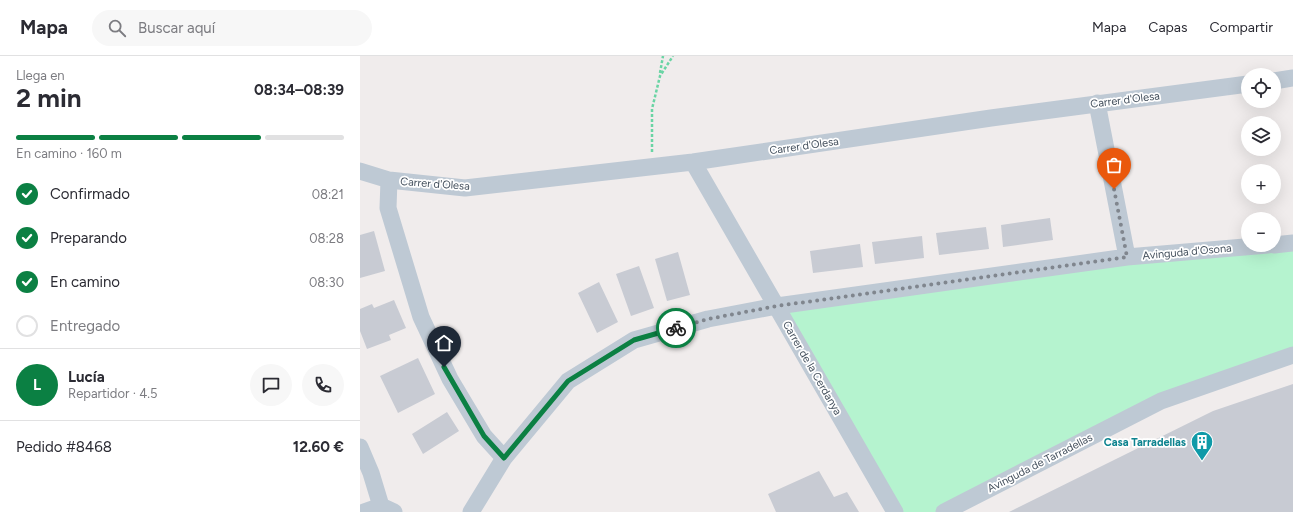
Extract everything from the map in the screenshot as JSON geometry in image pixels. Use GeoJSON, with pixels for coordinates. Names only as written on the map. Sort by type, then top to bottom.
{"type":"FeatureCollection","features":[{"type":"Feature","properties":{"kind":"street"},"geometry":{"type":"LineString","coordinates":[[1281,80],[1293,78]]}},
{"type":"Feature","properties":{"kind":"street","name":"Carrer d'Olesa"},"geometry":{"type":"LineString","coordinates":[[360,171],[389,180],[465,188],[694,162],[1097,103],[1241,85]]}},
{"type":"Feature","properties":{"kind":"street"},"geometry":{"type":"LineString","coordinates":[[1097,103],[1127,257]]}},
{"type":"Feature","properties":{"kind":"street","name":"Carrer de la Cerdanya"},"geometry":{"type":"LineString","coordinates":[[694,162],[895,512]]}},
{"type":"Feature","properties":{"kind":"street"},"geometry":{"type":"LineString","coordinates":[[389,180],[388,208],[421,317],[450,379],[484,436],[504,458]]}},
{"type":"Feature","properties":{"kind":"street"},"geometry":{"type":"LineString","coordinates":[[1281,244],[1293,243]]}},
{"type":"Feature","properties":{"kind":"street","name":"Avinguda d'Osona"},"geometry":{"type":"LineString","coordinates":[[471,512],[504,458],[568,381],[634,340],[708,319],[777,306],[1127,257],[1241,247]]}},
{"type":"Feature","properties":{"kind":"street","name":"Avinguda de Tarradellas"},"geometry":{"type":"LineString","coordinates":[[944,512],[1161,400],[1279,358],[1293,355]]}},
{"type":"Feature","properties":{"kind":"street"},"geometry":{"type":"LineString","coordinates":[[360,447],[387,509],[364,512]]}},
{"type":"Feature","properties":{"kind":"path"},"geometry":{"type":"LineString","coordinates":[[652,167],[652,109],[663,56]]}},
{"type":"Feature","properties":{"kind":"path"},"geometry":{"type":"LineString","coordinates":[[660,76],[673,56]]}},
{"type":"Feature","properties":{"kind":"green space"},"geometry":{"type":"Polygon","coordinates":[[[1293,243],[1293,355],[1161,401],[944,512],[895,512],[775,308],[1241,250],[1241,252],[1281,252],[1281,245],[1293,243]]]}},
{"type":"Feature","properties":{"kind":"building"},"geometry":{"type":"Polygon","coordinates":[[[1050,218],[1053,240],[1003,247],[1001,225],[1050,218]]]}},
{"type":"Feature","properties":{"kind":"building"},"geometry":{"type":"Polygon","coordinates":[[[986,227],[989,249],[939,255],[936,233],[986,227]]]}},
{"type":"Feature","properties":{"kind":"building"},"geometry":{"type":"Polygon","coordinates":[[[374,231],[385,271],[360,278],[360,235],[374,231]]]}},
{"type":"Feature","properties":{"kind":"building"},"geometry":{"type":"Polygon","coordinates":[[[922,236],[924,258],[875,264],[872,242],[922,236]]]}},
{"type":"Feature","properties":{"kind":"building"},"geometry":{"type":"Polygon","coordinates":[[[860,244],[863,267],[813,273],[810,251],[860,244]]]}},
{"type":"Feature","properties":{"kind":"building"},"geometry":{"type":"Polygon","coordinates":[[[678,252],[690,295],[667,301],[655,259],[678,252]]]}},
{"type":"Feature","properties":{"kind":"building"},"geometry":{"type":"Polygon","coordinates":[[[639,266],[654,308],[631,316],[616,274],[639,266]]]}},
{"type":"Feature","properties":{"kind":"building"},"geometry":{"type":"Polygon","coordinates":[[[599,282],[618,322],[597,333],[578,293],[599,282]]]}},
{"type":"Feature","properties":{"kind":"building"},"geometry":{"type":"Polygon","coordinates":[[[394,300],[406,328],[389,335],[391,340],[367,349],[360,331],[360,309],[372,304],[374,308],[394,300]]]}},
{"type":"Feature","properties":{"kind":"building"},"geometry":{"type":"Polygon","coordinates":[[[418,358],[435,394],[398,413],[380,376],[418,358]]]}},
{"type":"Feature","properties":{"kind":"building","name":"Casa Tarradellas"},"geometry":{"type":"Polygon","coordinates":[[[1293,384],[1293,512],[1009,512],[1213,411],[1293,384]]]}},
{"type":"Feature","properties":{"kind":"building"},"geometry":{"type":"Polygon","coordinates":[[[447,412],[459,431],[423,454],[412,434],[447,412]]]}},
{"type":"Feature","properties":{"kind":"building"},"geometry":{"type":"Polygon","coordinates":[[[819,471],[834,497],[847,492],[859,512],[776,512],[768,494],[819,471]]]}},
{"type":"Feature","properties":{"kind":"way so far"},"geometry":{"type":"LineString","coordinates":[[676,328],[708,319],[777,306],[1127,257],[1114,189]]}},
{"type":"Feature","properties":{"kind":"place","name":"Casa Tarradellas"},"geometry":{"type":"Point","coordinates":[1202,462]}},
{"type":"Feature","properties":{"kind":"route"},"geometry":{"type":"LineString","coordinates":[[444,367],[484,436],[504,458],[568,381],[634,340],[676,328]]}}]}
